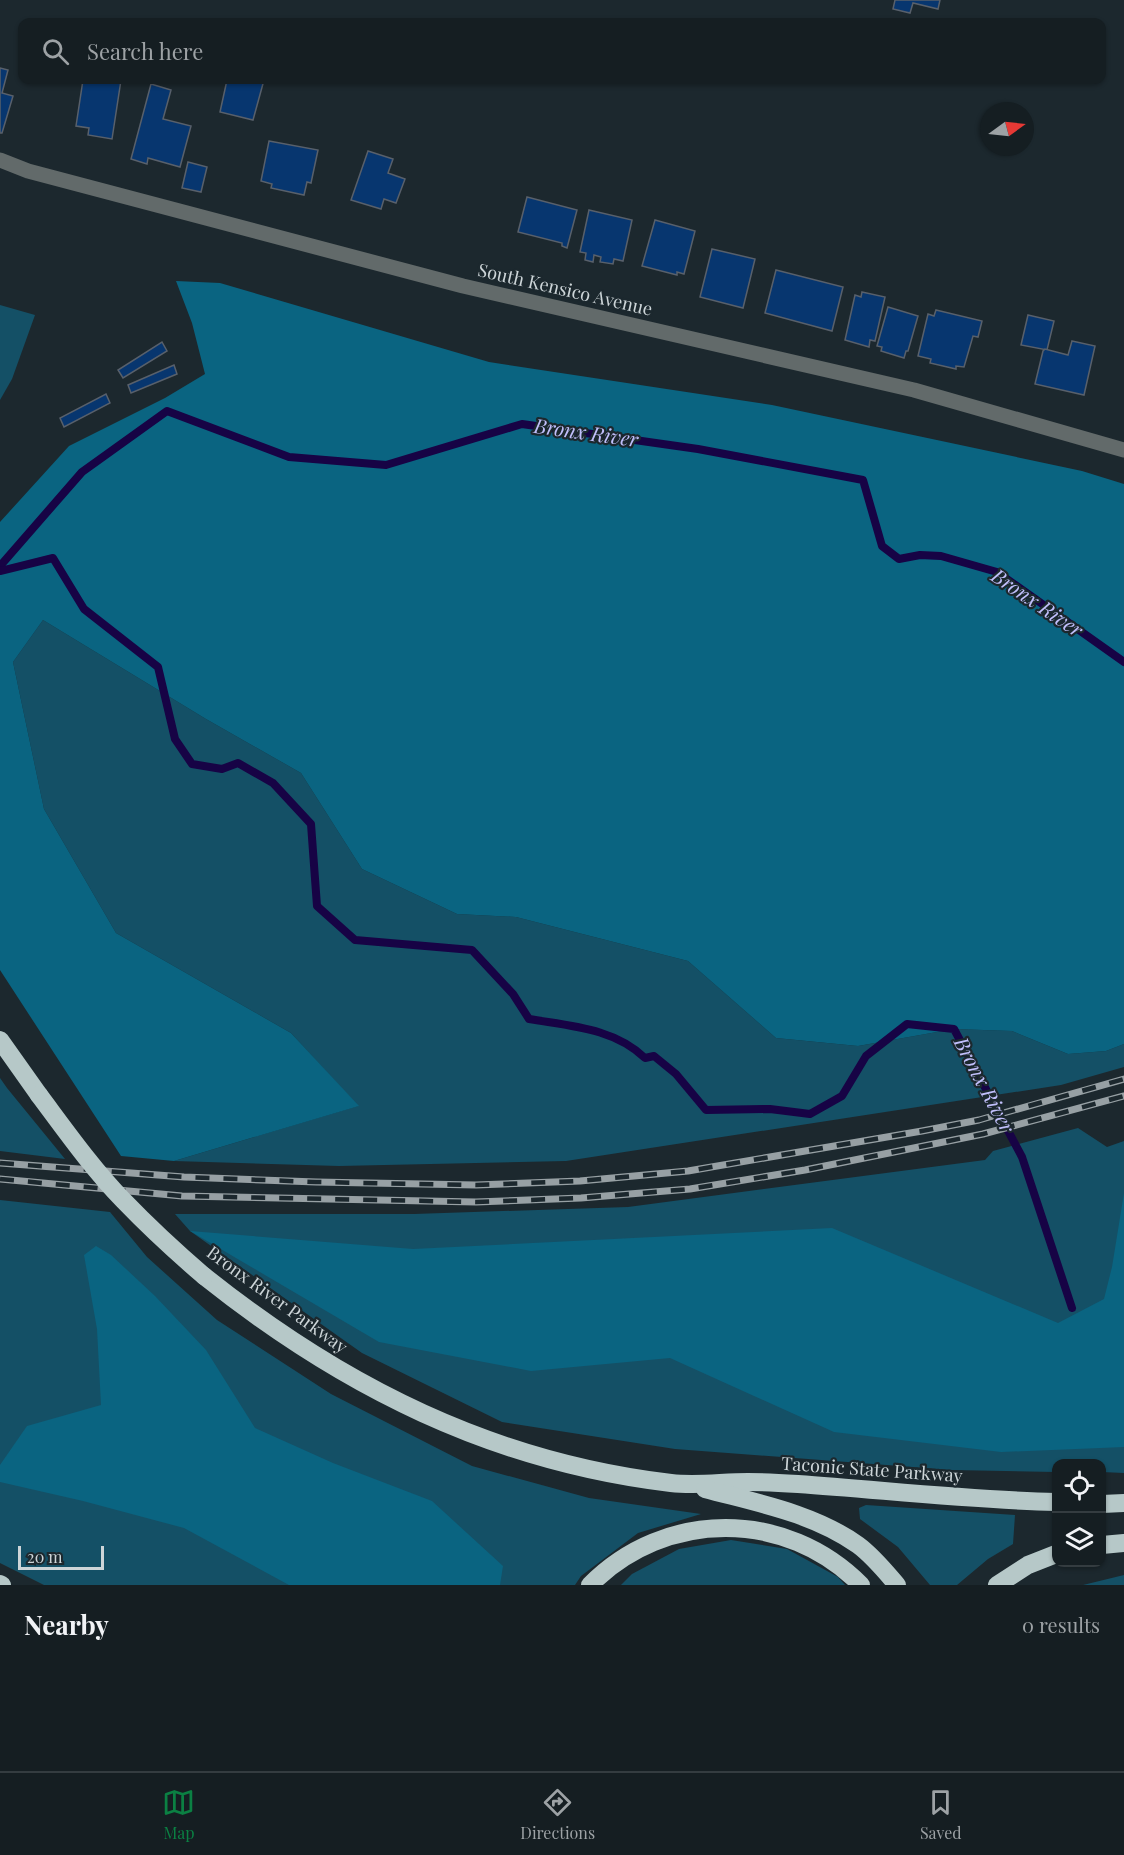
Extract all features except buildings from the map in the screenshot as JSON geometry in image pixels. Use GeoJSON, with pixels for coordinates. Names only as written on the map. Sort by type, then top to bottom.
{"type":"FeatureCollection","features":[{"type":"Feature","properties":{"kind":"highway","name":"Bronx River Parkway"},"geometry":{"type":"LineString","coordinates":[[0,1040],[81,1151],[122,1199],[159,1237],[204,1276],[266,1323],[332,1367],[431,1418],[508,1447],[584,1469],[685,1484]]}},
{"type":"Feature","properties":{"kind":"highway","name":"Taconic State Parkway"},"geometry":{"type":"LineString","coordinates":[[685,1484],[748,1482],[798,1484],[967,1498],[1052,1502]]}},
{"type":"Feature","properties":{"kind":"highway"},"geometry":{"type":"LineString","coordinates":[[685,1484],[786,1511],[822,1524],[859,1546],[874,1558],[897,1585]]}},
{"type":"Feature","properties":{"kind":"highway"},"geometry":{"type":"LineString","coordinates":[[1106,1504],[1124,1503]]}},
{"type":"Feature","properties":{"kind":"highway"},"geometry":{"type":"LineString","coordinates":[[590,1585],[609,1568],[645,1545],[688,1532],[729,1528],[763,1531],[796,1540],[827,1556],[861,1585]]}},
{"type":"Feature","properties":{"kind":"highway"},"geometry":{"type":"LineString","coordinates":[[1106,1545],[1124,1543]]}},
{"type":"Feature","properties":{"kind":"highway"},"geometry":{"type":"LineString","coordinates":[[997,1585],[1028,1565],[1052,1556]]}},
{"type":"Feature","properties":{"kind":"street","name":"South Kensico Avenue"},"geometry":{"type":"LineString","coordinates":[[0,160],[40,174],[464,286],[914,390],[1124,450]]}},
{"type":"Feature","properties":{"kind":"shaded area"},"geometry":{"type":"Polygon","coordinates":[[[176,281],[220,283],[489,362],[772,405],[1082,471],[1124,484],[1124,1044],[1106,1051],[1068,1054],[1012,1031],[954,1029],[858,1046],[776,1038],[688,961],[516,917],[457,914],[362,869],[301,773],[206,719],[43,620],[13,662],[44,809],[116,933],[291,1033],[359,1106],[174,1161],[121,1156],[0,970],[0,522],[69,446],[165,398],[205,374],[192,323],[176,281]]]}},
{"type":"Feature","properties":{"kind":"shaded area"},"geometry":{"type":"Polygon","coordinates":[[[0,305],[35,315],[12,379],[0,400],[0,305]]]}},
{"type":"Feature","properties":{"kind":"shaded area"},"geometry":{"type":"Polygon","coordinates":[[[43,620],[206,719],[301,773],[362,869],[457,914],[516,917],[688,961],[776,1038],[858,1046],[954,1029],[1012,1031],[1068,1054],[1106,1051],[1124,1044],[1124,1067],[1061,1085],[566,1161],[339,1166],[174,1161],[358,1106],[291,1033],[116,933],[44,809],[13,662],[43,620]]]}},
{"type":"Feature","properties":{"kind":"shaded area"},"geometry":{"type":"Polygon","coordinates":[[[0,1078],[7,1088],[65,1159],[0,1151],[0,1078]]]}},
{"type":"Feature","properties":{"kind":"shaded area"},"geometry":{"type":"Polygon","coordinates":[[[1078,1128],[1107,1147],[1124,1141],[1124,1473],[1106,1472],[1106,1459],[1052,1459],[1052,1472],[952,1470],[675,1449],[502,1422],[362,1353],[190,1231],[175,1214],[414,1214],[628,1207],[985,1160],[993,1151],[1078,1128]]]}},
{"type":"Feature","properties":{"kind":"shaded area"},"geometry":{"type":"Polygon","coordinates":[[[1124,1193],[1124,1447],[1001,1452],[834,1432],[670,1358],[531,1371],[379,1342],[190,1231],[413,1249],[832,1228],[1058,1323],[1104,1299],[1112,1267],[1124,1193]]]}},
{"type":"Feature","properties":{"kind":"shaded area"},"geometry":{"type":"Polygon","coordinates":[[[0,1200],[110,1212],[147,1257],[217,1320],[331,1394],[472,1466],[589,1498],[701,1514],[638,1533],[581,1576],[575,1585],[44,1585],[0,1563],[0,1200]]]}},
{"type":"Feature","properties":{"kind":"shaded area"},"geometry":{"type":"Polygon","coordinates":[[[96,1246],[111,1255],[155,1296],[206,1350],[255,1428],[333,1463],[432,1501],[503,1566],[500,1585],[289,1585],[184,1528],[0,1482],[0,1465],[27,1426],[101,1405],[97,1329],[84,1255],[96,1246]]]}},
{"type":"Feature","properties":{"kind":"shaded area"},"geometry":{"type":"Polygon","coordinates":[[[866,1505],[1015,1515],[1013,1544],[988,1559],[957,1585],[930,1585],[898,1547],[860,1519],[859,1508],[866,1505]]]}},
{"type":"Feature","properties":{"kind":"shaded area"},"geometry":{"type":"Polygon","coordinates":[[[731,1540],[787,1549],[838,1577],[845,1585],[621,1585],[632,1574],[679,1549],[731,1540]]]}},
{"type":"Feature","properties":{"kind":"shaded area"},"geometry":{"type":"Polygon","coordinates":[[[1124,1575],[1124,1585],[1083,1585],[1124,1575]]]}},
{"type":"Feature","properties":{"kind":"waterway","name":"Bronx River"},"geometry":{"type":"LineString","coordinates":[[0,566],[82,472],[167,411],[289,457],[386,465],[522,424],[698,449],[863,480],[882,546],[899,559],[920,555],[941,556],[997,572],[1124,662]]}},
{"type":"Feature","properties":{"kind":"waterway","name":"Bronx River"},"geometry":{"type":"LineString","coordinates":[[0,571],[53,558],[84,609],[158,667],[175,739],[192,764],[222,769],[238,763],[273,783],[311,824],[317,906],[355,940],[472,950],[513,994],[529,1019],[605,1034],[620,1040],[645,1058],[654,1056],[676,1074],[706,1110],[770,1109],[810,1114],[842,1096],[866,1056],[907,1024],[954,1029],[1022,1157],[1072,1308]]}},
{"type":"Feature","properties":{"kind":"railway"},"geometry":{"type":"LineString","coordinates":[[0,1163],[184,1177],[316,1182],[476,1185],[580,1181],[688,1171],[922,1131],[979,1120],[1124,1079]]}},
{"type":"Feature","properties":{"kind":"railway"},"geometry":{"type":"LineString","coordinates":[[0,1179],[182,1196],[476,1202],[581,1198],[690,1189],[805,1170],[983,1134],[1124,1096]]}}]}
